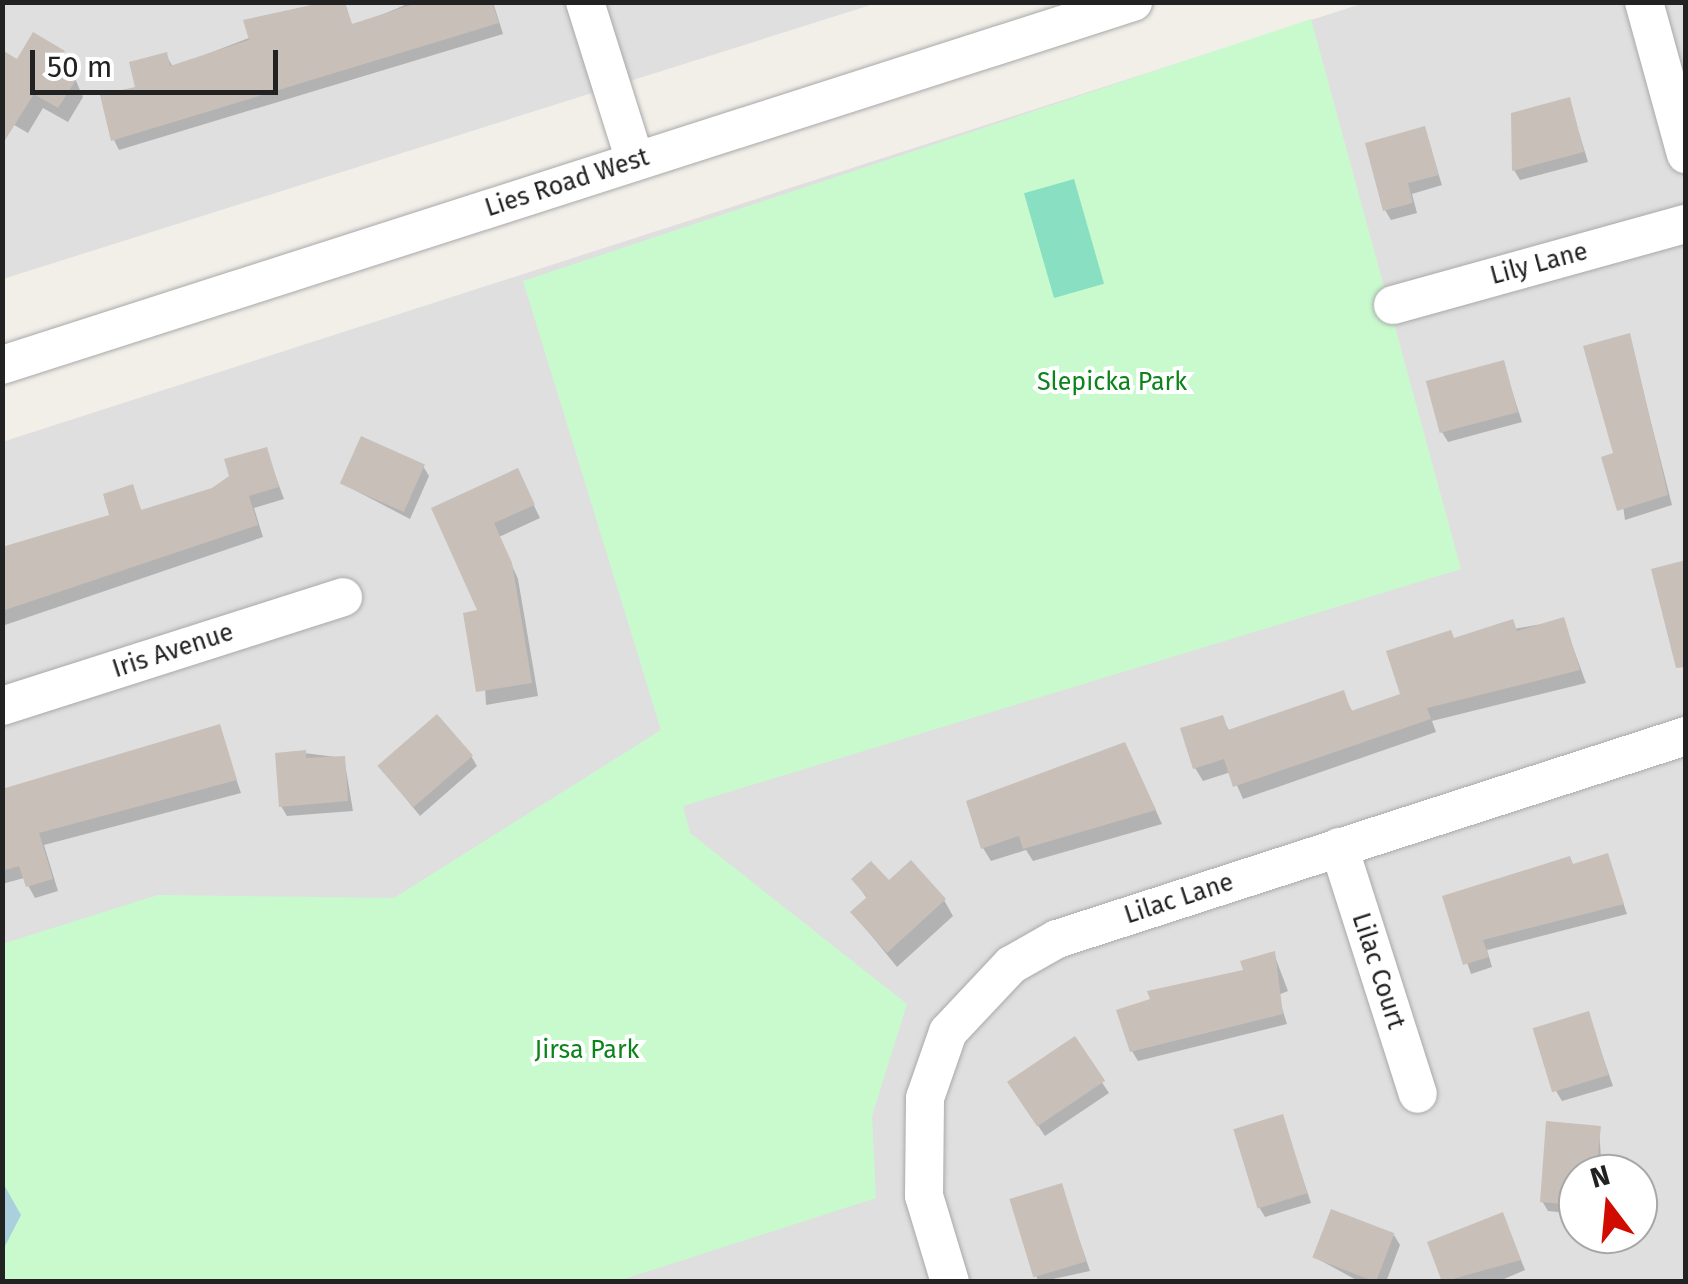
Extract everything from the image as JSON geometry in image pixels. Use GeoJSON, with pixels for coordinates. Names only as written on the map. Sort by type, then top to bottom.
{"type":"FeatureCollection","features":[{"type":"Feature","properties":{"kind":"street"},"geometry":{"type":"LineString","coordinates":[[585,2],[635,161]]}},
{"type":"Feature","properties":{"kind":"street","name":"Lies Road West"},"geometry":{"type":"LineString","coordinates":[[2,365],[1132,2]]}},
{"type":"Feature","properties":{"kind":"street"},"geometry":{"type":"LineString","coordinates":[[1644,2],[1686,154]]}},
{"type":"Feature","properties":{"kind":"street","name":"Lily Lane"},"geometry":{"type":"LineString","coordinates":[[1392,305],[1686,224]]}},
{"type":"Feature","properties":{"kind":"street","name":"Iris Avenue"},"geometry":{"type":"LineString","coordinates":[[2,706],[342,597]]}},
{"type":"Feature","properties":{"kind":"street","name":"Lilac Lane"},"geometry":{"type":"LineString","coordinates":[[950,1282],[924,1196],[920,1140],[948,1032],[1011,965],[1057,939],[1686,736]]}},
{"type":"Feature","properties":{"kind":"street","name":"Lilac Court"},"geometry":{"type":"LineString","coordinates":[[1338,847],[1418,1094]]}},
{"type":"Feature","properties":{"kind":"shaded area"},"geometry":{"type":"Polygon","coordinates":[[[3,3],[877,3],[3,279],[3,3]]]}},
{"type":"Feature","properties":{"kind":"shaded area"},"geometry":{"type":"Polygon","coordinates":[[[1364,3],[1685,3],[1685,1281],[3,1281],[2,442],[1364,3]]]}},
{"type":"Feature","properties":{"kind":"green space"},"geometry":{"type":"Polygon","coordinates":[[[1311,19],[1461,569],[683,806],[690,833],[907,1004],[872,1116],[876,1198],[618,1281],[3,1281],[2,944],[158,895],[394,898],[661,730],[523,281],[1311,19]]]}},
{"type":"Feature","properties":{"kind":"green space"},"geometry":{"type":"Polygon","coordinates":[[[1074,179],[1104,284],[1054,298],[1024,193],[1074,179]]]}},
{"type":"Feature","properties":{"kind":"water"},"geometry":{"type":"Polygon","coordinates":[[[3,1183],[21,1215],[3,1250],[3,1183]]]}},
{"type":"Feature","properties":{"kind":"building"},"geometry":{"type":"Polygon","coordinates":[[[325,2],[345,2],[352,24],[420,2],[492,2],[499,23],[111,141],[100,95],[135,87],[129,62],[167,52],[170,66],[249,40],[243,20],[325,2]]]}},
{"type":"Feature","properties":{"kind":"building"},"geometry":{"type":"Polygon","coordinates":[[[33,32],[65,51],[56,68],[76,80],[58,108],[34,94],[2,145],[2,50],[17,59],[33,32]]]}},
{"type":"Feature","properties":{"kind":"building"},"geometry":{"type":"Polygon","coordinates":[[[1570,97],[1584,152],[1512,171],[1511,113],[1570,97]]]}},
{"type":"Feature","properties":{"kind":"building"},"geometry":{"type":"Polygon","coordinates":[[[1425,126],[1439,175],[1408,183],[1413,203],[1383,211],[1365,143],[1425,126]]]}},
{"type":"Feature","properties":{"kind":"building"},"geometry":{"type":"Polygon","coordinates":[[[1630,333],[1668,495],[1617,511],[1601,457],[1613,453],[1583,346],[1630,333]]]}},
{"type":"Feature","properties":{"kind":"building"},"geometry":{"type":"Polygon","coordinates":[[[1504,360],[1518,412],[1440,433],[1426,381],[1504,360]]]}},
{"type":"Feature","properties":{"kind":"building"},"geometry":{"type":"Polygon","coordinates":[[[361,436],[425,464],[404,512],[340,484],[361,436]]]}},
{"type":"Feature","properties":{"kind":"building"},"geometry":{"type":"Polygon","coordinates":[[[267,447],[279,487],[249,496],[258,525],[2,611],[2,547],[109,515],[103,494],[133,484],[141,510],[212,488],[229,476],[224,459],[267,447]]]}},
{"type":"Feature","properties":{"kind":"building"},"geometry":{"type":"Polygon","coordinates":[[[518,468],[535,505],[494,523],[512,563],[532,683],[476,692],[463,613],[477,610],[431,508],[518,468]]]}},
{"type":"Feature","properties":{"kind":"building"},"geometry":{"type":"Polygon","coordinates":[[[1686,560],[1686,667],[1676,668],[1651,569],[1686,560]]]}},
{"type":"Feature","properties":{"kind":"building"},"geometry":{"type":"Polygon","coordinates":[[[1564,617],[1580,670],[1427,708],[1431,719],[1233,787],[1224,759],[1193,769],[1180,728],[1223,715],[1228,730],[1344,690],[1351,711],[1400,694],[1386,651],[1451,630],[1454,638],[1513,619],[1517,631],[1564,617]]]}},
{"type":"Feature","properties":{"kind":"building"},"geometry":{"type":"Polygon","coordinates":[[[437,714],[473,756],[413,807],[377,766],[437,714]]]}},
{"type":"Feature","properties":{"kind":"building"},"geometry":{"type":"Polygon","coordinates":[[[220,724],[237,780],[39,833],[53,879],[26,887],[19,866],[2,871],[2,789],[220,724]]]}},
{"type":"Feature","properties":{"kind":"building"},"geometry":{"type":"Polygon","coordinates":[[[1125,742],[1156,810],[1023,849],[1019,836],[981,849],[966,801],[1125,742]]]}},
{"type":"Feature","properties":{"kind":"building"},"geometry":{"type":"Polygon","coordinates":[[[306,750],[306,758],[345,756],[348,801],[279,807],[275,753],[306,750]]]}},
{"type":"Feature","properties":{"kind":"building"},"geometry":{"type":"Polygon","coordinates":[[[1608,853],[1624,904],[1483,940],[1489,957],[1463,965],[1442,896],[1570,856],[1573,864],[1608,853]]]}},
{"type":"Feature","properties":{"kind":"building"},"geometry":{"type":"Polygon","coordinates":[[[911,860],[946,899],[887,953],[850,912],[867,897],[851,879],[871,861],[889,880],[911,860]]]}},
{"type":"Feature","properties":{"kind":"building"},"geometry":{"type":"Polygon","coordinates":[[[1275,951],[1283,1014],[1130,1052],[1116,1010],[1150,999],[1147,991],[1243,970],[1240,961],[1275,951]]]}},
{"type":"Feature","properties":{"kind":"building"},"geometry":{"type":"Polygon","coordinates":[[[1589,1011],[1609,1075],[1552,1092],[1533,1028],[1589,1011]]]}},
{"type":"Feature","properties":{"kind":"building"},"geometry":{"type":"Polygon","coordinates":[[[1075,1036],[1105,1081],[1037,1127],[1007,1082],[1075,1036]]]}},
{"type":"Feature","properties":{"kind":"building"},"geometry":{"type":"Polygon","coordinates":[[[1283,1114],[1307,1193],[1258,1209],[1233,1129],[1283,1114]]]}},
{"type":"Feature","properties":{"kind":"building"},"geometry":{"type":"Polygon","coordinates":[[[1546,1121],[1601,1126],[1598,1154],[1558,1154],[1558,1203],[1540,1202],[1546,1121]]]}},
{"type":"Feature","properties":{"kind":"building"},"geometry":{"type":"Polygon","coordinates":[[[1062,1183],[1086,1261],[1033,1277],[1009,1199],[1062,1183]]]}},
{"type":"Feature","properties":{"kind":"building"},"geometry":{"type":"Polygon","coordinates":[[[1331,1209],[1394,1233],[1376,1282],[1312,1258],[1331,1209]]]}},
{"type":"Feature","properties":{"kind":"building"},"geometry":{"type":"Polygon","coordinates":[[[1503,1212],[1521,1260],[1442,1282],[1427,1242],[1503,1212]]]}},
{"type":"Feature","properties":{"kind":"park label","name":"Slepicka Park"},"geometry":{"type":"Point","coordinates":[1112,382]}},
{"type":"Feature","properties":{"kind":"park label","name":"Jirsa Park"},"geometry":{"type":"Point","coordinates":[587,1050]}}]}
